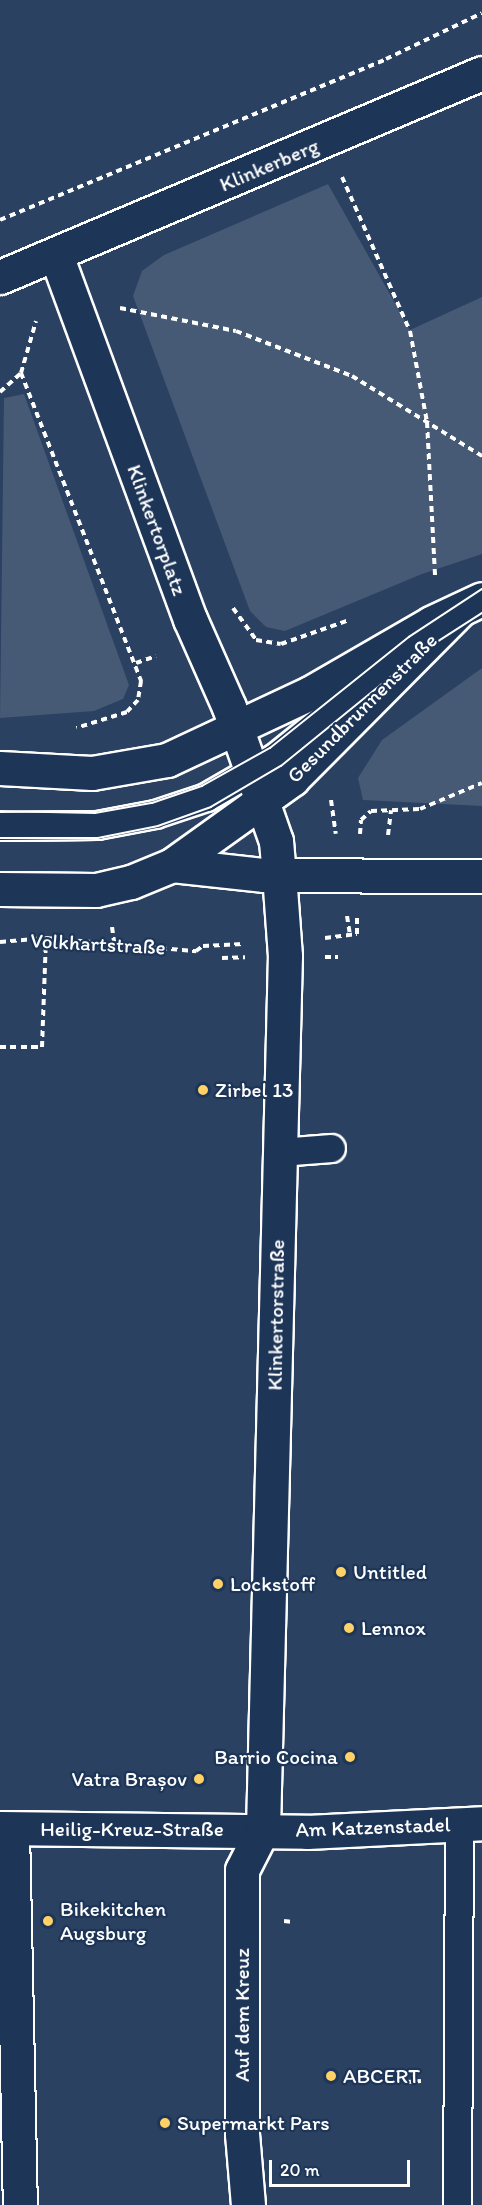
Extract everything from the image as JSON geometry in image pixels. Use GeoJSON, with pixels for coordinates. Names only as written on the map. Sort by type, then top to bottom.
{"type":"FeatureCollection","features":[{"type":"Feature","properties":{"kind":"street","name":"Klinkerberg"},"geometry":{"type":"LineString","coordinates":[[0,277],[482,73]]}},
{"type":"Feature","properties":{"kind":"street","name":"Klinkertorplatz"},"geometry":{"type":"LineString","coordinates":[[56,255],[189,619],[236,728],[262,803]]}},
{"type":"Feature","properties":{"kind":"street","name":"Gesundbrunnenstraße"},"geometry":{"type":"LineString","coordinates":[[236,728],[310,693],[460,610]]}},
{"type":"Feature","properties":{"kind":"street","name":"Gesundbrunnenstraße"},"geometry":{"type":"LineString","coordinates":[[262,803],[329,746],[460,610]]}},
{"type":"Feature","properties":{"kind":"street"},"geometry":{"type":"LineString","coordinates":[[0,768],[103,771],[167,760],[236,728]]}},
{"type":"Feature","properties":{"kind":"street"},"geometry":{"type":"LineString","coordinates":[[0,889],[96,890],[131,882],[172,864],[262,803]]}},
{"type":"Feature","properties":{"kind":"street","name":"Klinkertorstraße"},"geometry":{"type":"LineString","coordinates":[[262,803],[276,841],[285,956],[263,1829]]}},
{"type":"Feature","properties":{"kind":"street"},"geometry":{"type":"LineString","coordinates":[[172,864],[279,875],[482,876]]}},
{"type":"Feature","properties":{"kind":"street","name":"Am Katzenstadel"},"geometry":{"type":"LineString","coordinates":[[263,1829],[307,1832],[471,1824]]}},
{"type":"Feature","properties":{"kind":"street"},"geometry":{"type":"LineString","coordinates":[[6,1829],[20,2205]]}},
{"type":"Feature","properties":{"kind":"street","name":"Heilig-Kreuz-Straße"},"geometry":{"type":"LineString","coordinates":[[6,1829],[263,1829]]}},
{"type":"Feature","properties":{"kind":"street","name":"Auf dem Kreuz"},"geometry":{"type":"LineString","coordinates":[[248,2205],[242,2134],[242,1870],[263,1829]]}},
{"type":"Feature","properties":{"kind":"lane"},"geometry":{"type":"LineString","coordinates":[[0,826],[73,828],[127,821],[206,797],[252,772],[460,610]]}},
{"type":"Feature","properties":{"kind":"lane"},"geometry":{"type":"LineString","coordinates":[[280,1152],[332,1148]]}},
{"type":"Feature","properties":{"kind":"lane"},"geometry":{"type":"LineString","coordinates":[[457,2205],[471,1824]]}},
{"type":"Feature","properties":{"kind":"path"},"geometry":{"type":"LineString","coordinates":[[0,220],[375,63],[482,13]]}},
{"type":"Feature","properties":{"kind":"path"},"geometry":{"type":"LineString","coordinates":[[326,140],[410,331],[460,610]]}},
{"type":"Feature","properties":{"kind":"path"},"geometry":{"type":"LineString","coordinates":[[0,392],[21,373],[56,255]]}},
{"type":"Feature","properties":{"kind":"path"},"geometry":{"type":"LineString","coordinates":[[72,298],[236,331],[352,376],[482,456]]}},
{"type":"Feature","properties":{"kind":"path"},"geometry":{"type":"LineString","coordinates":[[118,308],[123,319]]}},
{"type":"Feature","properties":{"kind":"path"},"geometry":{"type":"LineString","coordinates":[[21,373],[136,663],[141,693],[127,712],[84,728],[63,728]]}},
{"type":"Feature","properties":{"kind":"path"},"geometry":{"type":"LineString","coordinates":[[229,597],[256,639],[281,644],[352,618]]}},
{"type":"Feature","properties":{"kind":"path"},"geometry":{"type":"LineString","coordinates":[[136,663],[156,656]]}},
{"type":"Feature","properties":{"kind":"path"},"geometry":{"type":"LineString","coordinates":[[391,810],[420,809],[482,783]]}},
{"type":"Feature","properties":{"kind":"path"},"geometry":{"type":"LineString","coordinates":[[0,1047],[42,1047],[46,938]]}},
{"type":"Feature","properties":{"kind":"path","name":"Volkhartstraße"},"geometry":{"type":"LineString","coordinates":[[0,942],[46,938],[196,951]]}},
{"type":"Feature","properties":{"kind":"path"},"geometry":{"type":"LineString","coordinates":[[284,1922],[293,1922]]}},
{"type":"Feature","properties":{"kind":"shaded area"},"geometry":{"type":"Polygon","coordinates":[[[328,184],[410,330],[482,297],[482,554],[422,574],[285,631],[266,627],[250,611],[133,296],[142,271],[164,255],[328,184]]]}},
{"type":"Feature","properties":{"kind":"shaded area"},"geometry":{"type":"Polygon","coordinates":[[[24,394],[129,685],[123,699],[94,711],[0,718],[4,398],[24,394]]]}},
{"type":"Feature","properties":{"kind":"shaded area"},"geometry":{"type":"Polygon","coordinates":[[[482,668],[482,806],[363,800],[358,778],[382,740],[482,668]]]}},
{"type":"Feature","properties":{"kind":"tram line"},"geometry":{"type":"LineString","coordinates":[[0,811],[95,813],[152,803],[202,786],[270,748],[409,637],[482,589]]}},
{"type":"Feature","properties":{"kind":"tram line"},"geometry":{"type":"LineString","coordinates":[[0,838],[98,838],[158,826],[211,807],[281,766],[420,653],[482,613]]}},
{"type":"Feature","properties":{"kind":"place","name":"Zirbel 13"},"geometry":{"type":"Point","coordinates":[203,1090]}},
{"type":"Feature","properties":{"kind":"place","name":"Untitled"},"geometry":{"type":"Point","coordinates":[341,1572]}},
{"type":"Feature","properties":{"kind":"place","name":"Lockstoff"},"geometry":{"type":"Point","coordinates":[218,1584]}},
{"type":"Feature","properties":{"kind":"place","name":"Lennox"},"geometry":{"type":"Point","coordinates":[349,1628]}},
{"type":"Feature","properties":{"kind":"place","name":"Barrio Cocina"},"geometry":{"type":"Point","coordinates":[350,1757]}},
{"type":"Feature","properties":{"kind":"place","name":"Vatra Brașov"},"geometry":{"type":"Point","coordinates":[199,1779]}},
{"type":"Feature","properties":{"kind":"place","name":"Bikekitchen Augsburg"},"geometry":{"type":"Point","coordinates":[48,1921]}},
{"type":"Feature","properties":{"kind":"place","name":"ABCERT"},"geometry":{"type":"Point","coordinates":[331,2076]}},
{"type":"Feature","properties":{"kind":"place","name":"Supermarkt Pars"},"geometry":{"type":"Point","coordinates":[165,2123]}}]}
